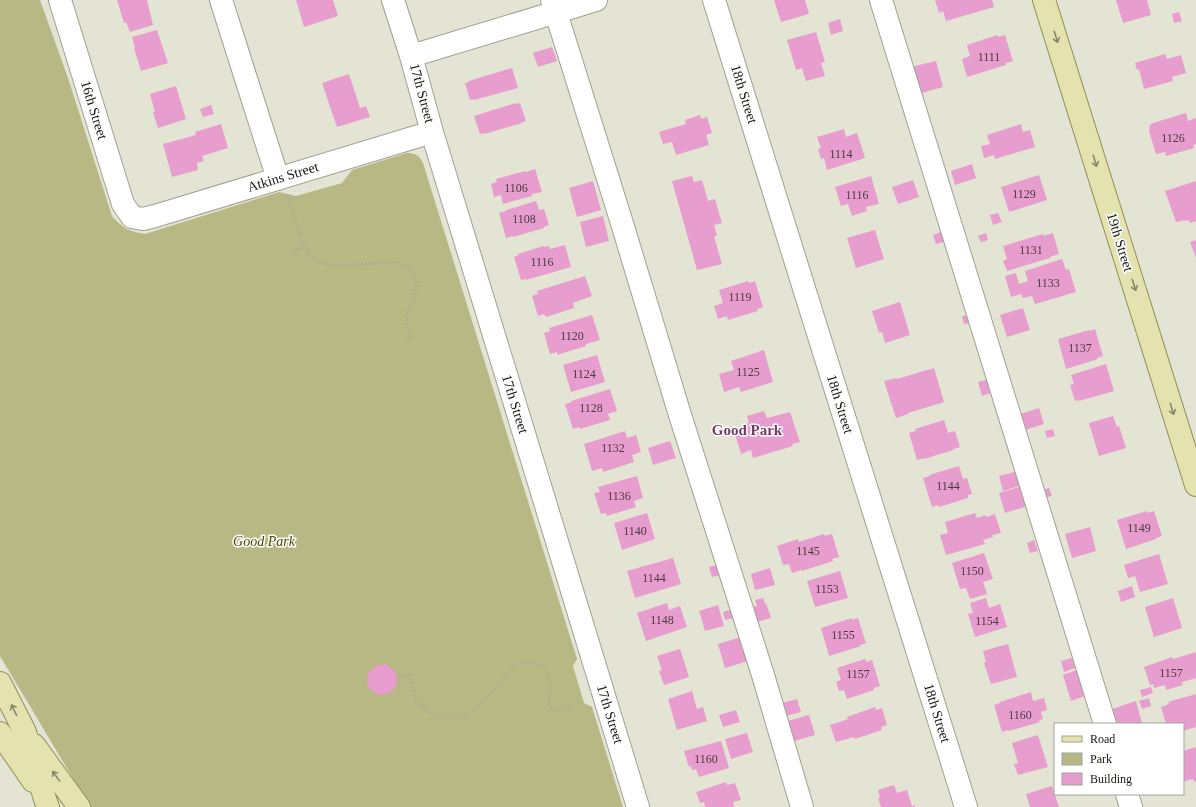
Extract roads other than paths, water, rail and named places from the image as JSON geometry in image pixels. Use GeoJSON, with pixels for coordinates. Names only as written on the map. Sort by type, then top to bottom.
{"type":"FeatureCollection","features":[{"type":"Feature","properties":{"kind":"main road","name":"19th Street"},"geometry":{"type":"LineString","coordinates":[[1044,0],[1196,485]]}},
{"type":"Feature","properties":{"kind":"main road"},"geometry":{"type":"LineString","coordinates":[[0,683],[25,732],[80,807]]}},
{"type":"Feature","properties":{"kind":"main road"},"geometry":{"type":"LineString","coordinates":[[25,732],[46,803]]}},
{"type":"Feature","properties":{"kind":"main road"},"geometry":{"type":"LineString","coordinates":[[0,733],[46,803]]}},
{"type":"Feature","properties":{"kind":"street","name":"16th Street"},"geometry":{"type":"LineString","coordinates":[[60,0],[123,204],[132,217]]}},
{"type":"Feature","properties":{"kind":"street"},"geometry":{"type":"LineString","coordinates":[[221,0],[283,186]]}},
{"type":"Feature","properties":{"kind":"street","name":"17th Street"},"geometry":{"type":"LineString","coordinates":[[393,0],[638,807]]}},
{"type":"Feature","properties":{"kind":"street"},"geometry":{"type":"LineString","coordinates":[[411,56],[554,6],[596,0]]}},
{"type":"Feature","properties":{"kind":"street","name":"18th Street"},"geometry":{"type":"LineString","coordinates":[[714,0],[966,807]]}},
{"type":"Feature","properties":{"kind":"street"},"geometry":{"type":"LineString","coordinates":[[881,0],[1105,723]]}},
{"type":"Feature","properties":{"kind":"street"},"geometry":{"type":"LineString","coordinates":[[554,6],[622,220],[678,408],[760,667],[802,807]]}},
{"type":"Feature","properties":{"kind":"street","name":"Atkins Street"},"geometry":{"type":"LineString","coordinates":[[132,217],[143,219],[283,186],[432,132]]}},
{"type":"Feature","properties":{"kind":"street"},"geometry":{"type":"LineString","coordinates":[[1127,795],[1131,807]]}},
{"type":"Feature","properties":{"kind":"district","name":"Good Park"},"geometry":{"type":"Point","coordinates":[747,430]}}]}
